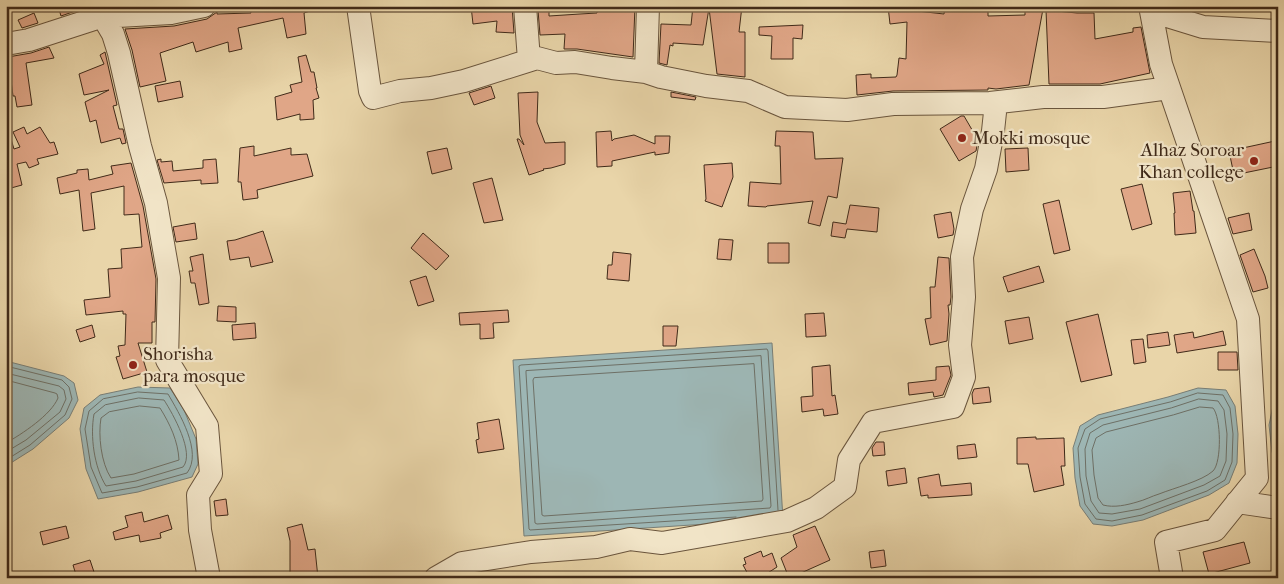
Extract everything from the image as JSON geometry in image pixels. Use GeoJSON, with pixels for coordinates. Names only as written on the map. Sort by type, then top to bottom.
{"type":"FeatureCollection","features":[{"type":"Feature","properties":{"kind":"street"},"geometry":{"type":"LineString","coordinates":[[6,44],[29,40],[100,14],[171,12],[204,6]]}},
{"type":"Feature","properties":{"kind":"street"},"geometry":{"type":"LineString","coordinates":[[358,6],[373,98],[400,91],[431,88],[464,81],[537,58],[556,63],[575,62],[646,72],[661,78],[748,91],[785,107],[847,110],[893,104],[1102,97],[1169,88]]}},
{"type":"Feature","properties":{"kind":"street"},"geometry":{"type":"LineString","coordinates":[[525,6],[530,60]]}},
{"type":"Feature","properties":{"kind":"street"},"geometry":{"type":"LineString","coordinates":[[646,72],[648,6]]}},
{"type":"Feature","properties":{"kind":"street"},"geometry":{"type":"LineString","coordinates":[[1150,9],[1203,27],[1278,31]]}},
{"type":"Feature","properties":{"kind":"street"},"geometry":{"type":"LineString","coordinates":[[1150,9],[1161,64],[1248,319],[1257,478],[1215,530],[1166,542],[1172,578]]}},
{"type":"Feature","properties":{"kind":"street"},"geometry":{"type":"LineString","coordinates":[[100,14],[113,34],[119,53],[140,146],[156,203],[169,278],[167,360],[207,426],[211,474],[198,496],[200,530],[209,578]]}},
{"type":"Feature","properties":{"kind":"street"},"geometry":{"type":"LineString","coordinates":[[436,578],[462,563],[531,552],[596,547],[630,540],[662,543],[787,521],[816,508],[845,487],[849,460],[873,422],[953,406],[964,377],[960,345],[964,297],[962,257],[972,209],[986,169],[996,102]]}},
{"type":"Feature","properties":{"kind":"street"},"geometry":{"type":"LineString","coordinates":[[1237,502],[1278,508]]}},
{"type":"Feature","properties":{"kind":"water"},"geometry":{"type":"Polygon","coordinates":[[[772,343],[783,519],[524,536],[513,360],[772,343]]]}},
{"type":"Feature","properties":{"kind":"water"},"geometry":{"type":"Polygon","coordinates":[[[6,361],[64,376],[74,383],[78,400],[69,418],[33,449],[6,466],[6,361]]]}},
{"type":"Feature","properties":{"kind":"water"},"geometry":{"type":"Polygon","coordinates":[[[138,387],[170,388],[184,410],[196,439],[198,464],[192,477],[138,492],[98,499],[86,469],[80,429],[84,408],[100,395],[138,387]]]}},
{"type":"Feature","properties":{"kind":"water"},"geometry":{"type":"Polygon","coordinates":[[[1198,388],[1226,390],[1235,406],[1238,434],[1237,463],[1229,483],[1209,495],[1143,520],[1112,526],[1093,524],[1080,506],[1075,478],[1073,448],[1080,426],[1098,415],[1198,388]]]}},
{"type":"Feature","properties":{"kind":"water"},"geometry":{"type":"Polygon","coordinates":[[[1278,404],[1278,468],[1272,452],[1269,425],[1273,406],[1278,404]]]}},
{"type":"Feature","properties":{"kind":"building"},"geometry":{"type":"Polygon","coordinates":[[[58,6],[85,6],[61,16],[58,6]]]}},
{"type":"Feature","properties":{"kind":"building"},"geometry":{"type":"Polygon","coordinates":[[[249,6],[309,6],[310,11],[304,13],[306,34],[287,38],[283,18],[238,28],[242,49],[229,52],[228,42],[196,52],[193,42],[160,53],[166,81],[140,87],[132,50],[125,29],[174,26],[207,19],[217,12],[217,14],[251,13],[249,6]]]}},
{"type":"Feature","properties":{"kind":"building"},"geometry":{"type":"Polygon","coordinates":[[[471,6],[512,6],[514,33],[496,32],[497,21],[473,24],[471,6]]]}},
{"type":"Feature","properties":{"kind":"building"},"geometry":{"type":"Polygon","coordinates":[[[597,6],[635,6],[633,57],[564,49],[565,34],[540,35],[538,10],[549,10],[549,16],[597,13],[597,6]]]}},
{"type":"Feature","properties":{"kind":"building"},"geometry":{"type":"Polygon","coordinates":[[[693,6],[742,6],[739,32],[745,32],[745,77],[717,74],[709,8],[703,45],[673,43],[673,46],[670,45],[667,65],[659,63],[661,24],[691,25],[693,6]]]}},
{"type":"Feature","properties":{"kind":"building"},"geometry":{"type":"Polygon","coordinates":[[[888,6],[908,6],[908,10],[944,14],[945,6],[988,6],[988,16],[1025,15],[1025,6],[1038,6],[1038,9],[1043,9],[1029,85],[996,89],[988,88],[988,90],[893,91],[857,95],[856,75],[871,74],[871,78],[896,77],[899,58],[906,59],[907,22],[890,24],[888,6]]]}},
{"type":"Feature","properties":{"kind":"building"},"geometry":{"type":"Polygon","coordinates":[[[1046,10],[1094,13],[1095,39],[1133,32],[1133,28],[1141,27],[1150,73],[1100,84],[1049,84],[1046,10]]]}},
{"type":"Feature","properties":{"kind":"building"},"geometry":{"type":"Polygon","coordinates":[[[34,13],[38,23],[22,28],[18,20],[34,13]]]}},
{"type":"Feature","properties":{"kind":"building"},"geometry":{"type":"Polygon","coordinates":[[[803,25],[802,39],[793,38],[793,59],[771,59],[772,36],[759,35],[759,27],[803,25]]]}},
{"type":"Feature","properties":{"kind":"building"},"geometry":{"type":"Polygon","coordinates":[[[49,47],[54,58],[26,63],[32,105],[17,107],[15,96],[13,96],[8,57],[31,53],[49,47]]]}},
{"type":"Feature","properties":{"kind":"building"},"geometry":{"type":"Polygon","coordinates":[[[105,52],[117,105],[113,106],[119,129],[123,129],[126,143],[122,144],[120,138],[101,143],[96,120],[90,122],[85,102],[109,90],[84,95],[79,74],[104,64],[100,55],[105,52]]]}},
{"type":"Feature","properties":{"kind":"building"},"geometry":{"type":"Polygon","coordinates":[[[306,55],[311,72],[314,72],[319,98],[313,100],[314,119],[300,120],[300,114],[277,120],[275,97],[292,92],[290,85],[302,82],[298,57],[306,55]]]}},
{"type":"Feature","properties":{"kind":"building"},"geometry":{"type":"Polygon","coordinates":[[[180,81],[183,97],[158,102],[155,86],[180,81]]]}},
{"type":"Feature","properties":{"kind":"building"},"geometry":{"type":"Polygon","coordinates":[[[491,86],[495,98],[474,105],[469,93],[491,86]]]}},
{"type":"Feature","properties":{"kind":"building"},"geometry":{"type":"Polygon","coordinates":[[[538,92],[537,122],[545,143],[565,142],[565,164],[543,169],[529,175],[517,139],[524,145],[520,135],[518,93],[538,92]]]}},
{"type":"Feature","properties":{"kind":"building"},"geometry":{"type":"Polygon","coordinates":[[[671,92],[696,97],[695,100],[671,97],[671,92]]]}},
{"type":"Feature","properties":{"kind":"building"},"geometry":{"type":"Polygon","coordinates":[[[964,116],[978,140],[976,151],[959,161],[940,129],[964,116]]]}},
{"type":"Feature","properties":{"kind":"building"},"geometry":{"type":"Polygon","coordinates":[[[24,127],[27,134],[40,127],[50,143],[54,142],[58,154],[37,159],[39,164],[29,168],[26,162],[17,164],[22,185],[11,188],[6,175],[6,139],[11,139],[14,149],[20,147],[13,132],[24,127]]]}},
{"type":"Feature","properties":{"kind":"building"},"geometry":{"type":"Polygon","coordinates":[[[611,131],[612,141],[634,135],[655,144],[655,136],[670,136],[669,153],[655,155],[655,152],[612,161],[612,166],[597,167],[596,132],[611,131]]]}},
{"type":"Feature","properties":{"kind":"building"},"geometry":{"type":"Polygon","coordinates":[[[776,131],[813,132],[815,159],[843,158],[837,198],[828,196],[820,226],[808,223],[813,201],[766,207],[748,206],[750,182],[781,184],[780,146],[775,146],[776,131]]]}},
{"type":"Feature","properties":{"kind":"building","name":"Alhaz Soroar Khan college"},"geometry":{"type":"Polygon","coordinates":[[[1275,141],[1278,166],[1234,175],[1229,151],[1275,141]]]}},
{"type":"Feature","properties":{"kind":"building"},"geometry":{"type":"Polygon","coordinates":[[[254,146],[254,156],[291,148],[291,155],[307,154],[313,176],[257,190],[258,198],[243,200],[241,182],[238,182],[240,148],[254,146]]]}},
{"type":"Feature","properties":{"kind":"building"},"geometry":{"type":"Polygon","coordinates":[[[447,148],[452,169],[432,174],[427,152],[447,148]]]}},
{"type":"Feature","properties":{"kind":"building"},"geometry":{"type":"Polygon","coordinates":[[[1028,148],[1029,170],[1006,172],[1005,149],[1028,148]]]}},
{"type":"Feature","properties":{"kind":"building"},"geometry":{"type":"Polygon","coordinates":[[[161,159],[161,162],[172,161],[173,171],[203,168],[203,160],[216,159],[218,183],[201,184],[201,180],[164,183],[157,160],[161,159]]]}},
{"type":"Feature","properties":{"kind":"building"},"geometry":{"type":"Polygon","coordinates":[[[131,163],[143,206],[156,279],[155,322],[152,322],[152,343],[138,343],[147,372],[123,379],[116,357],[120,356],[118,346],[125,345],[126,314],[123,314],[123,311],[86,315],[84,300],[110,297],[108,269],[122,268],[121,249],[142,247],[139,214],[124,215],[124,186],[91,193],[95,229],[83,231],[79,190],[60,194],[57,178],[77,173],[77,170],[88,169],[89,180],[113,174],[111,166],[131,163]]]}},
{"type":"Feature","properties":{"kind":"building"},"geometry":{"type":"Polygon","coordinates":[[[732,163],[733,177],[722,207],[705,201],[704,165],[732,163]]]}},
{"type":"Feature","properties":{"kind":"building"},"geometry":{"type":"Polygon","coordinates":[[[492,178],[503,220],[484,223],[473,183],[492,178]]]}},
{"type":"Feature","properties":{"kind":"building"},"geometry":{"type":"Polygon","coordinates":[[[1142,184],[1152,224],[1132,230],[1121,189],[1142,184]]]}},
{"type":"Feature","properties":{"kind":"building"},"geometry":{"type":"Polygon","coordinates":[[[1190,191],[1196,233],[1175,235],[1173,193],[1190,191]]]}},
{"type":"Feature","properties":{"kind":"building"},"geometry":{"type":"Polygon","coordinates":[[[1059,200],[1070,250],[1054,254],[1043,204],[1059,200]]]}},
{"type":"Feature","properties":{"kind":"building"},"geometry":{"type":"Polygon","coordinates":[[[850,205],[879,208],[877,232],[847,229],[845,238],[831,236],[833,222],[846,224],[850,205]]]}},
{"type":"Feature","properties":{"kind":"building"},"geometry":{"type":"Polygon","coordinates":[[[951,212],[954,229],[953,235],[938,238],[934,215],[951,212]]]}},
{"type":"Feature","properties":{"kind":"building"},"geometry":{"type":"Polygon","coordinates":[[[1249,213],[1252,230],[1233,234],[1228,218],[1249,213]]]}},
{"type":"Feature","properties":{"kind":"building"},"geometry":{"type":"Polygon","coordinates":[[[195,223],[197,239],[176,242],[173,227],[195,223]]]}},
{"type":"Feature","properties":{"kind":"building"},"geometry":{"type":"Polygon","coordinates":[[[263,231],[273,262],[251,267],[249,257],[230,260],[227,241],[263,231]]]}},
{"type":"Feature","properties":{"kind":"building"},"geometry":{"type":"Polygon","coordinates":[[[423,233],[449,256],[436,270],[411,248],[423,233]]]}},
{"type":"Feature","properties":{"kind":"building"},"geometry":{"type":"Polygon","coordinates":[[[719,239],[733,240],[731,260],[717,259],[719,239]]]}},
{"type":"Feature","properties":{"kind":"building"},"geometry":{"type":"Polygon","coordinates":[[[768,243],[789,243],[789,263],[768,263],[768,243]]]}},
{"type":"Feature","properties":{"kind":"building"},"geometry":{"type":"Polygon","coordinates":[[[1254,249],[1268,288],[1253,292],[1240,255],[1254,249]]]}},
{"type":"Feature","properties":{"kind":"building"},"geometry":{"type":"Polygon","coordinates":[[[613,252],[631,254],[629,281],[607,279],[608,265],[612,265],[613,252]]]}},
{"type":"Feature","properties":{"kind":"building"},"geometry":{"type":"Polygon","coordinates":[[[203,254],[209,303],[199,305],[195,283],[191,283],[189,271],[193,271],[190,257],[203,254]]]}},
{"type":"Feature","properties":{"kind":"building"},"geometry":{"type":"Polygon","coordinates":[[[938,257],[949,258],[951,297],[950,305],[948,305],[947,341],[930,345],[925,319],[931,318],[930,287],[935,287],[938,257]]]}},
{"type":"Feature","properties":{"kind":"building"},"geometry":{"type":"Polygon","coordinates":[[[1039,266],[1044,282],[1008,292],[1003,277],[1039,266]]]}},
{"type":"Feature","properties":{"kind":"building"},"geometry":{"type":"Polygon","coordinates":[[[426,276],[434,301],[418,306],[410,281],[426,276]]]}},
{"type":"Feature","properties":{"kind":"building"},"geometry":{"type":"Polygon","coordinates":[[[218,306],[236,307],[236,322],[217,321],[218,306]]]}},
{"type":"Feature","properties":{"kind":"building"},"geometry":{"type":"Polygon","coordinates":[[[508,310],[509,322],[493,323],[494,338],[480,339],[480,324],[460,325],[459,313],[508,310]]]}},
{"type":"Feature","properties":{"kind":"building"},"geometry":{"type":"Polygon","coordinates":[[[824,313],[826,336],[806,337],[805,314],[824,313]]]}},
{"type":"Feature","properties":{"kind":"building"},"geometry":{"type":"Polygon","coordinates":[[[1098,314],[1112,375],[1081,382],[1066,322],[1098,314]]]}},
{"type":"Feature","properties":{"kind":"building"},"geometry":{"type":"Polygon","coordinates":[[[1029,317],[1033,339],[1009,344],[1005,321],[1029,317]]]}},
{"type":"Feature","properties":{"kind":"building"},"geometry":{"type":"Polygon","coordinates":[[[255,323],[256,338],[233,340],[232,325],[255,323]]]}},
{"type":"Feature","properties":{"kind":"building"},"geometry":{"type":"Polygon","coordinates":[[[92,325],[95,337],[80,342],[76,330],[92,325]]]}},
{"type":"Feature","properties":{"kind":"building"},"geometry":{"type":"Polygon","coordinates":[[[663,326],[678,326],[676,346],[663,346],[663,326]]]}},
{"type":"Feature","properties":{"kind":"building"},"geometry":{"type":"Polygon","coordinates":[[[1223,331],[1226,345],[1177,353],[1174,335],[1193,332],[1194,338],[1223,331]]]}},
{"type":"Feature","properties":{"kind":"building"},"geometry":{"type":"Polygon","coordinates":[[[1168,332],[1170,345],[1148,348],[1147,335],[1168,332]]]}},
{"type":"Feature","properties":{"kind":"building"},"geometry":{"type":"Polygon","coordinates":[[[1143,339],[1146,362],[1134,364],[1131,340],[1143,339]]]}},
{"type":"Feature","properties":{"kind":"building"},"geometry":{"type":"Polygon","coordinates":[[[1218,352],[1237,352],[1238,370],[1218,370],[1218,352]]]}},
{"type":"Feature","properties":{"kind":"building"},"geometry":{"type":"Polygon","coordinates":[[[830,365],[832,396],[835,395],[838,414],[824,416],[823,409],[802,412],[801,397],[813,396],[812,367],[830,365]]]}},
{"type":"Feature","properties":{"kind":"building"},"geometry":{"type":"Polygon","coordinates":[[[949,366],[951,375],[943,395],[934,397],[933,392],[909,395],[908,383],[936,380],[936,367],[949,366]]]}},
{"type":"Feature","properties":{"kind":"building"},"geometry":{"type":"Polygon","coordinates":[[[989,387],[991,402],[973,404],[972,394],[974,389],[989,387]]]}},
{"type":"Feature","properties":{"kind":"building"},"geometry":{"type":"Polygon","coordinates":[[[499,419],[504,449],[478,453],[476,440],[479,439],[477,423],[499,419]]]}},
{"type":"Feature","properties":{"kind":"building"},"geometry":{"type":"Polygon","coordinates":[[[1036,437],[1036,439],[1064,438],[1065,466],[1061,466],[1064,485],[1034,492],[1028,464],[1017,464],[1017,438],[1036,437]]]}},
{"type":"Feature","properties":{"kind":"building"},"geometry":{"type":"Polygon","coordinates":[[[876,442],[884,442],[885,455],[873,456],[872,448],[876,442]]]}},
{"type":"Feature","properties":{"kind":"building"},"geometry":{"type":"Polygon","coordinates":[[[975,444],[977,457],[958,459],[957,446],[975,444]]]}},
{"type":"Feature","properties":{"kind":"building"},"geometry":{"type":"Polygon","coordinates":[[[905,468],[907,483],[888,486],[886,471],[905,468]]]}},
{"type":"Feature","properties":{"kind":"building"},"geometry":{"type":"Polygon","coordinates":[[[939,474],[941,486],[971,483],[972,495],[928,498],[928,495],[921,496],[918,478],[939,474]]]}},
{"type":"Feature","properties":{"kind":"building"},"geometry":{"type":"Polygon","coordinates":[[[226,499],[228,515],[216,516],[214,501],[226,499]]]}},
{"type":"Feature","properties":{"kind":"building"},"geometry":{"type":"Polygon","coordinates":[[[142,512],[144,522],[168,515],[172,529],[160,533],[161,538],[140,542],[139,535],[115,540],[113,532],[128,527],[125,516],[142,512]]]}},
{"type":"Feature","properties":{"kind":"building"},"geometry":{"type":"Polygon","coordinates":[[[302,524],[308,550],[315,549],[318,578],[290,578],[290,541],[287,528],[302,524]]]}},
{"type":"Feature","properties":{"kind":"building"},"geometry":{"type":"Polygon","coordinates":[[[66,526],[69,538],[43,545],[40,532],[66,526]]]}},
{"type":"Feature","properties":{"kind":"building"},"geometry":{"type":"Polygon","coordinates":[[[815,526],[830,560],[801,573],[802,578],[789,578],[781,558],[797,547],[793,535],[815,526]]]}},
{"type":"Feature","properties":{"kind":"building"},"geometry":{"type":"Polygon","coordinates":[[[1244,542],[1250,563],[1209,574],[1203,552],[1244,542]]]}},
{"type":"Feature","properties":{"kind":"building"},"geometry":{"type":"Polygon","coordinates":[[[884,550],[886,566],[871,568],[869,552],[884,550]]]}},
{"type":"Feature","properties":{"kind":"building"},"geometry":{"type":"Polygon","coordinates":[[[761,551],[763,557],[772,553],[777,567],[760,578],[750,578],[743,565],[746,564],[744,558],[761,551]]]}},
{"type":"Feature","properties":{"kind":"building"},"geometry":{"type":"Polygon","coordinates":[[[90,560],[96,578],[77,578],[73,565],[90,560]]]}},
{"type":"Feature","properties":{"kind":"place","name":"Mokki mosque"},"geometry":{"type":"Point","coordinates":[962,138]}},
{"type":"Feature","properties":{"kind":"place","name":"Alhaz Soroar Khan college"},"geometry":{"type":"Point","coordinates":[1254,161]}},
{"type":"Feature","properties":{"kind":"place","name":"Shorisha para mosque"},"geometry":{"type":"Point","coordinates":[133,365]}}]}
